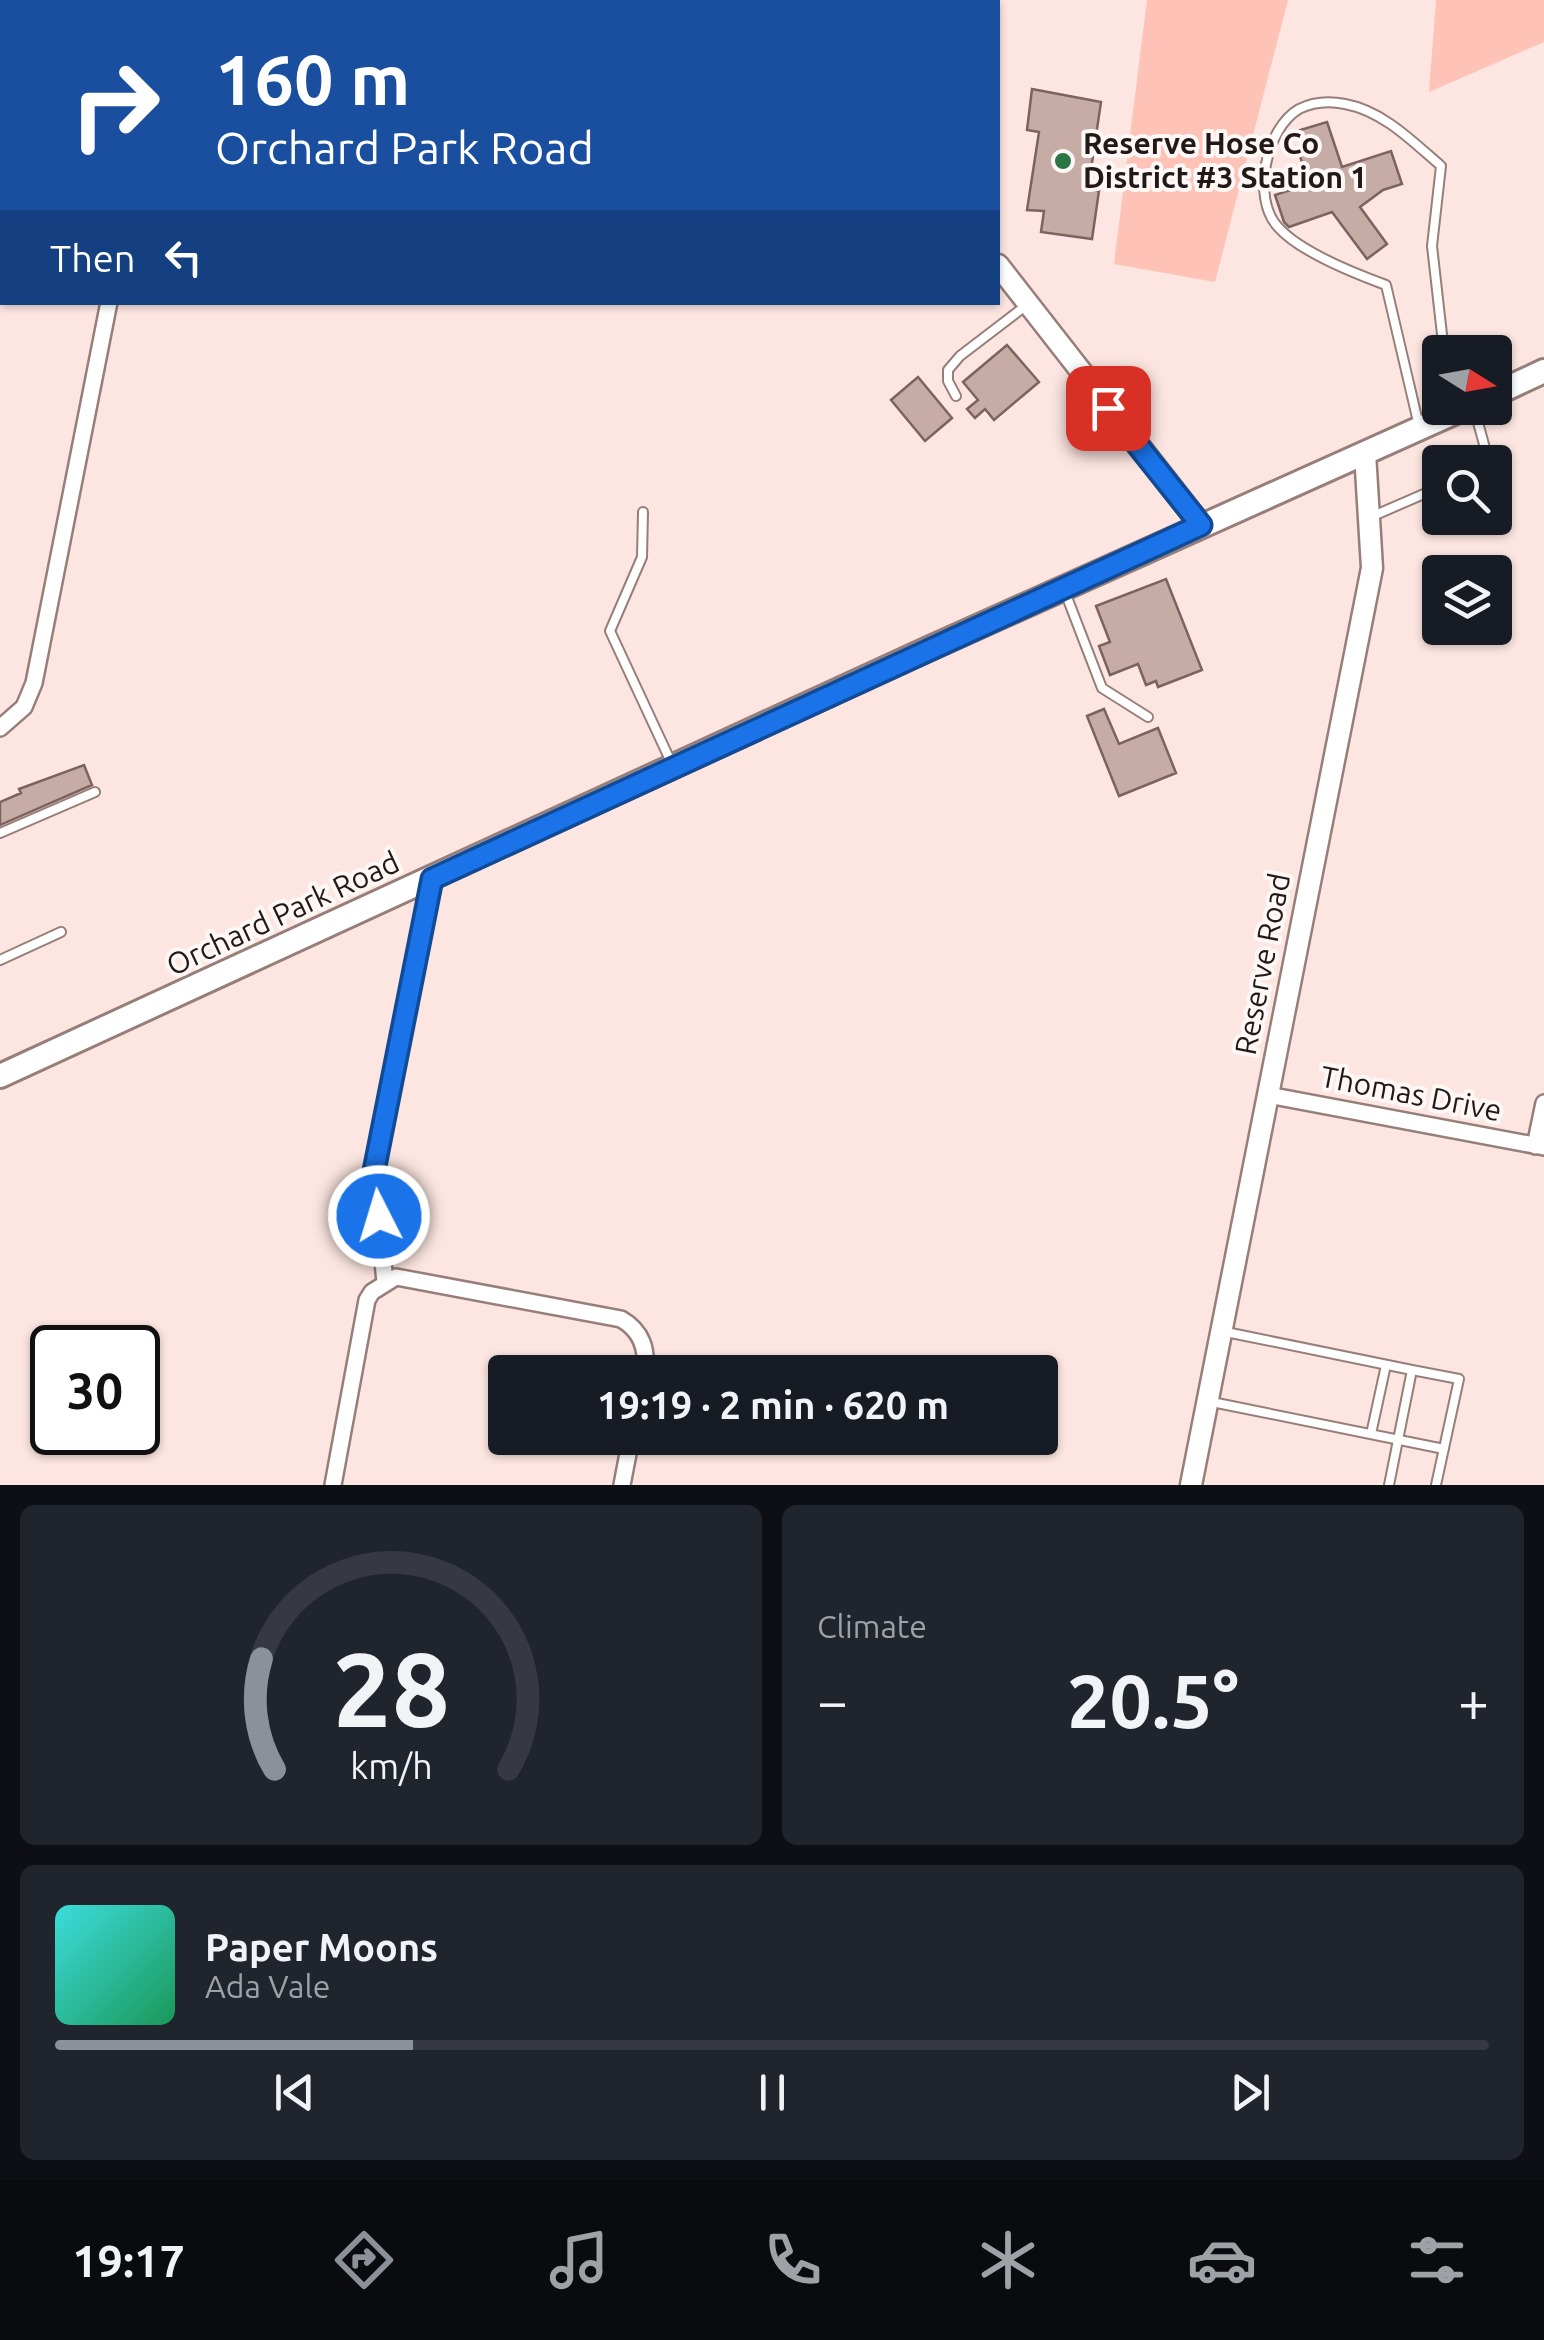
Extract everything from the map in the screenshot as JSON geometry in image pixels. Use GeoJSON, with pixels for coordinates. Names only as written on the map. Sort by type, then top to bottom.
{"type":"FeatureCollection","features":[{"type":"Feature","properties":{"kind":"main road"},"geometry":{"type":"LineString","coordinates":[[1512,386],[1544,371]]}},
{"type":"Feature","properties":{"kind":"main road","name":"Orchard Park Road"},"geometry":{"type":"LineString","coordinates":[[1,1071],[432,879],[1426,425]]}},
{"type":"Feature","properties":{"kind":"street"},"geometry":{"type":"LineString","coordinates":[[1000,268],[1201,525]]}},
{"type":"Feature","properties":{"kind":"street"},"geometry":{"type":"LineString","coordinates":[[0,728],[24,707],[34,682],[108,305]]}},
{"type":"Feature","properties":{"kind":"street","name":"Reserve Road"},"geometry":{"type":"LineString","coordinates":[[1191,1485],[1372,568],[1365,453]]}},
{"type":"Feature","properties":{"kind":"street"},"geometry":{"type":"LineString","coordinates":[[385,1282],[374,1171],[432,879]]}},
{"type":"Feature","properties":{"kind":"street","name":"Thomas Drive"},"geometry":{"type":"LineString","coordinates":[[1268,1095],[1540,1146]]}},
{"type":"Feature","properties":{"kind":"street"},"geometry":{"type":"LineString","coordinates":[[1540,1146],[1544,1103]]}},
{"type":"Feature","properties":{"kind":"street"},"geometry":{"type":"LineString","coordinates":[[333,1485],[368,1300],[372,1292],[396,1277],[621,1319],[640,1335],[645,1355]]}},
{"type":"Feature","properties":{"kind":"street"},"geometry":{"type":"LineString","coordinates":[[622,1485],[628,1455]]}},
{"type":"Feature","properties":{"kind":"lane"},"geometry":{"type":"LineString","coordinates":[[1420,428],[1386,284],[1299,244],[1276,225],[1268,208],[1264,184],[1271,146],[1282,125],[1298,110],[1320,102],[1346,104],[1370,112],[1402,131],[1441,166],[1432,246],[1442,335]]}},
{"type":"Feature","properties":{"kind":"lane"},"geometry":{"type":"LineString","coordinates":[[956,396],[948,381],[948,370],[960,356],[1028,304]]}},
{"type":"Feature","properties":{"kind":"lane"},"geometry":{"type":"LineString","coordinates":[[1369,518],[1422,495]]}},
{"type":"Feature","properties":{"kind":"lane"},"geometry":{"type":"LineString","coordinates":[[643,512],[642,557],[610,631],[674,767]]}},
{"type":"Feature","properties":{"kind":"lane"},"geometry":{"type":"LineString","coordinates":[[1064,588],[1102,688],[1148,717]]}},
{"type":"Feature","properties":{"kind":"lane"},"geometry":{"type":"LineString","coordinates":[[0,833],[95,792]]}},
{"type":"Feature","properties":{"kind":"lane"},"geometry":{"type":"LineString","coordinates":[[0,960],[61,932]]}},
{"type":"Feature","properties":{"kind":"lane"},"geometry":{"type":"LineString","coordinates":[[1222,1331],[1459,1379],[1436,1485]]}},
{"type":"Feature","properties":{"kind":"lane"},"geometry":{"type":"LineString","coordinates":[[1371,1434],[1386,1365]]}},
{"type":"Feature","properties":{"kind":"lane"},"geometry":{"type":"LineString","coordinates":[[1389,1485],[1412,1370]]}},
{"type":"Feature","properties":{"kind":"lane"},"geometry":{"type":"LineString","coordinates":[[1208,1402],[1444,1448]]}},
{"type":"Feature","properties":{"kind":"shaded area"},"geometry":{"type":"Polygon","coordinates":[[[1147,0],[1288,0],[1215,282],[1114,264],[1147,0]]]}},
{"type":"Feature","properties":{"kind":"shaded area"},"geometry":{"type":"Polygon","coordinates":[[[1436,0],[1544,0],[1544,42],[1429,92],[1436,0]]]}},
{"type":"Feature","properties":{"kind":"building","name":"Reserve Hose Co District #3 Station 1"},"geometry":{"type":"Polygon","coordinates":[[[1032,89],[1101,102],[1088,190],[1099,191],[1092,239],[1041,232],[1044,211],[1027,210],[1039,132],[1027,130],[1032,89]]]}},
{"type":"Feature","properties":{"kind":"building"},"geometry":{"type":"Polygon","coordinates":[[[1327,122],[1342,167],[1391,151],[1402,184],[1383,190],[1360,207],[1387,244],[1367,259],[1332,212],[1289,227],[1275,195],[1309,184],[1298,150],[1306,147],[1300,130],[1327,122]]]}},
{"type":"Feature","properties":{"kind":"building"},"geometry":{"type":"Polygon","coordinates":[[[1007,345],[1039,382],[994,420],[985,409],[975,418],[967,409],[978,400],[963,382],[1007,345]]]}},
{"type":"Feature","properties":{"kind":"building"},"geometry":{"type":"Polygon","coordinates":[[[918,377],[952,418],[925,441],[891,400],[918,377]]]}},
{"type":"Feature","properties":{"kind":"building"},"geometry":{"type":"Polygon","coordinates":[[[1166,579],[1202,670],[1158,687],[1156,681],[1146,685],[1138,664],[1110,675],[1099,646],[1110,642],[1096,606],[1166,579]]]}},
{"type":"Feature","properties":{"kind":"building"},"geometry":{"type":"Polygon","coordinates":[[[1104,709],[1119,744],[1158,728],[1176,773],[1119,796],[1087,716],[1104,709]]]}},
{"type":"Feature","properties":{"kind":"building"},"geometry":{"type":"Polygon","coordinates":[[[84,765],[92,785],[0,825],[0,802],[21,793],[19,789],[84,765]]]}},
{"type":"Feature","properties":{"kind":"place","name":"Reserve Hose Co District #3 Station 1"},"geometry":{"type":"Point","coordinates":[1063,161]}},
{"type":"Feature","properties":{"kind":"route"},"geometry":{"type":"LineString","coordinates":[[379,1216],[374,1171],[432,879],[1201,525],[1108,408]]}}]}
